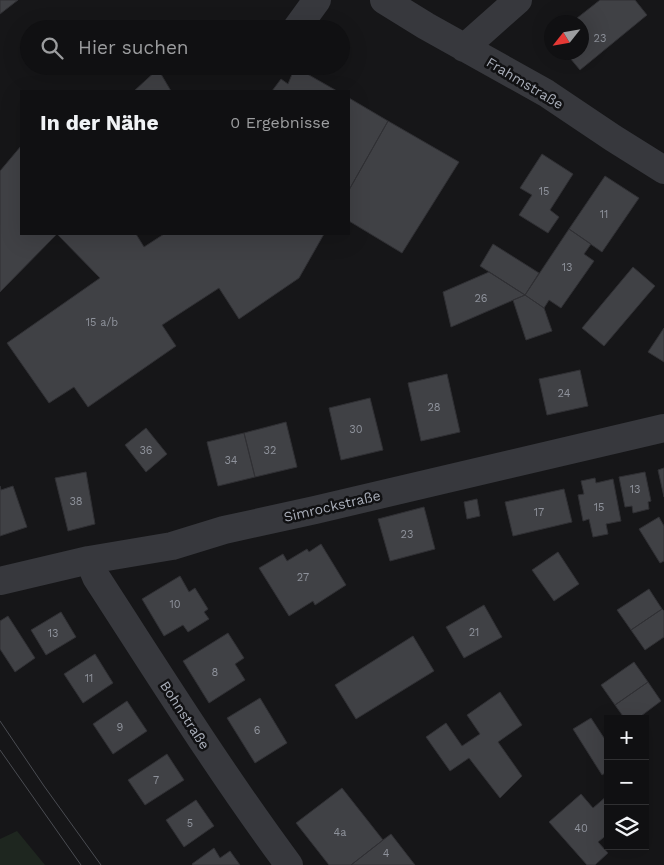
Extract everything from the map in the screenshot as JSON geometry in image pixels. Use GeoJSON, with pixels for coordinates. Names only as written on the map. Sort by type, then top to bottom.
{"type":"FeatureCollection","features":[{"type":"Feature","properties":{"kind":"street"},"geometry":{"type":"LineString","coordinates":[[303,20],[317,0]]}},
{"type":"Feature","properties":{"kind":"street","name":"Frahmstraße"},"geometry":{"type":"LineString","coordinates":[[384,0],[464,48],[546,93],[612,138],[664,170]]}},
{"type":"Feature","properties":{"kind":"street"},"geometry":{"type":"LineString","coordinates":[[464,48],[518,0]]}},
{"type":"Feature","properties":{"kind":"street","name":"Simrockstraße"},"geometry":{"type":"LineString","coordinates":[[0,581],[89,560],[172,546],[224,530],[664,428]]}},
{"type":"Feature","properties":{"kind":"street","name":"Bohnstraße"},"geometry":{"type":"LineString","coordinates":[[89,560],[96,576],[216,763],[289,865]]}},
{"type":"Feature","properties":{"kind":"shaded area"},"geometry":{"type":"Polygon","coordinates":[[[17,831],[45,865],[0,865],[0,839],[17,831]]]}},
{"type":"Feature","properties":{"kind":"building"},"geometry":{"type":"Polygon","coordinates":[[[0,0],[18,0],[0,14],[0,0]]]}},
{"type":"Feature","properties":{"kind":"building"},"geometry":{"type":"Polygon","coordinates":[[[600,0],[635,0],[647,15],[580,70],[572,60],[589,60],[589,15],[581,15],[600,0]]]}},
{"type":"Feature","properties":{"kind":"building"},"geometry":{"type":"Polygon","coordinates":[[[151,75],[162,75],[170,90],[135,90],[151,75]]]}},
{"type":"Feature","properties":{"kind":"building"},"geometry":{"type":"Polygon","coordinates":[[[292,75],[309,75],[335,90],[273,90],[281,79],[288,84],[292,75]]]}},
{"type":"Feature","properties":{"kind":"building"},"geometry":{"type":"Polygon","coordinates":[[[350,99],[388,121],[350,188],[350,99]]]}},
{"type":"Feature","properties":{"kind":"building"},"geometry":{"type":"Polygon","coordinates":[[[388,121],[459,162],[402,253],[350,222],[350,188],[388,121]]]}},
{"type":"Feature","properties":{"kind":"building"},"geometry":{"type":"Polygon","coordinates":[[[20,147],[20,235],[56,235],[0,292],[0,171],[20,147]]]}},
{"type":"Feature","properties":{"kind":"building"},"geometry":{"type":"Polygon","coordinates":[[[542,154],[573,174],[550,210],[559,217],[548,233],[519,215],[532,195],[520,188],[542,154]]]}},
{"type":"Feature","properties":{"kind":"building"},"geometry":{"type":"Polygon","coordinates":[[[605,176],[639,198],[602,252],[569,229],[605,176]]]}},
{"type":"Feature","properties":{"kind":"building"},"geometry":{"type":"Polygon","coordinates":[[[569,229],[591,244],[584,254],[594,261],[561,308],[549,300],[544,308],[525,295],[569,229]]]}},
{"type":"Feature","properties":{"kind":"building"},"geometry":{"type":"Polygon","coordinates":[[[58,235],[137,235],[144,247],[162,235],[323,235],[299,278],[239,319],[219,288],[162,325],[176,346],[88,407],[74,387],[49,403],[7,343],[100,278],[58,235]]]}},
{"type":"Feature","properties":{"kind":"building"},"geometry":{"type":"Polygon","coordinates":[[[493,244],[539,273],[525,295],[480,266],[493,244]]]}},
{"type":"Feature","properties":{"kind":"building"},"geometry":{"type":"Polygon","coordinates":[[[633,267],[655,286],[604,346],[582,328],[633,267]]]}},
{"type":"Feature","properties":{"kind":"building"},"geometry":{"type":"Polygon","coordinates":[[[489,272],[525,295],[451,327],[443,292],[489,272]]]}},
{"type":"Feature","properties":{"kind":"building"},"geometry":{"type":"Polygon","coordinates":[[[525,295],[544,308],[552,331],[526,340],[513,300],[525,295]]]}},
{"type":"Feature","properties":{"kind":"building"},"geometry":{"type":"Polygon","coordinates":[[[664,328],[664,362],[648,352],[664,328]]]}},
{"type":"Feature","properties":{"kind":"building"},"geometry":{"type":"Polygon","coordinates":[[[580,370],[588,406],[547,415],[539,379],[580,370]]]}},
{"type":"Feature","properties":{"kind":"building"},"geometry":{"type":"Polygon","coordinates":[[[447,374],[460,432],[421,441],[408,383],[447,374]]]}},
{"type":"Feature","properties":{"kind":"building"},"geometry":{"type":"Polygon","coordinates":[[[370,398],[383,450],[341,460],[329,408],[370,398]]]}},
{"type":"Feature","properties":{"kind":"building"},"geometry":{"type":"Polygon","coordinates":[[[286,422],[297,467],[255,477],[244,433],[286,422]]]}},
{"type":"Feature","properties":{"kind":"building"},"geometry":{"type":"Polygon","coordinates":[[[146,428],[167,454],[146,472],[125,445],[146,428]]]}},
{"type":"Feature","properties":{"kind":"building"},"geometry":{"type":"Polygon","coordinates":[[[244,433],[255,477],[218,486],[207,442],[244,433]]]}},
{"type":"Feature","properties":{"kind":"building"},"geometry":{"type":"Polygon","coordinates":[[[664,468],[664,497],[658,470],[664,468]]]}},
{"type":"Feature","properties":{"kind":"building"},"geometry":{"type":"Polygon","coordinates":[[[86,472],[95,524],[68,531],[55,478],[86,472]]]}},
{"type":"Feature","properties":{"kind":"building"},"geometry":{"type":"Polygon","coordinates":[[[645,472],[651,501],[648,502],[649,509],[633,513],[632,506],[625,507],[619,477],[645,472]]]}},
{"type":"Feature","properties":{"kind":"building"},"geometry":{"type":"Polygon","coordinates":[[[595,478],[596,483],[613,479],[621,521],[606,524],[608,534],[593,537],[589,519],[583,521],[578,495],[584,494],[581,481],[595,478]]]}},
{"type":"Feature","properties":{"kind":"building"},"geometry":{"type":"Polygon","coordinates":[[[0,486],[1,490],[13,486],[27,527],[0,536],[0,486]]]}},
{"type":"Feature","properties":{"kind":"building"},"geometry":{"type":"Polygon","coordinates":[[[564,489],[572,522],[513,536],[505,502],[564,489]]]}},
{"type":"Feature","properties":{"kind":"building"},"geometry":{"type":"Polygon","coordinates":[[[477,499],[480,516],[467,519],[464,502],[477,499]]]}},
{"type":"Feature","properties":{"kind":"building"},"geometry":{"type":"Polygon","coordinates":[[[424,507],[435,549],[390,561],[378,519],[424,507]]]}},
{"type":"Feature","properties":{"kind":"building"},"geometry":{"type":"Polygon","coordinates":[[[659,517],[664,526],[664,561],[660,563],[639,529],[659,517]]]}},
{"type":"Feature","properties":{"kind":"building"},"geometry":{"type":"Polygon","coordinates":[[[321,544],[346,585],[315,605],[313,601],[289,616],[259,568],[283,554],[287,561],[307,549],[309,552],[321,544]]]}},
{"type":"Feature","properties":{"kind":"building"},"geometry":{"type":"Polygon","coordinates":[[[558,552],[579,584],[554,601],[532,570],[558,552]]]}},
{"type":"Feature","properties":{"kind":"building"},"geometry":{"type":"Polygon","coordinates":[[[180,576],[189,592],[195,588],[208,609],[204,612],[209,619],[188,632],[183,625],[164,636],[142,599],[180,576]]]}},
{"type":"Feature","properties":{"kind":"building"},"geometry":{"type":"Polygon","coordinates":[[[649,589],[662,609],[631,630],[617,610],[649,589]]]}},
{"type":"Feature","properties":{"kind":"building"},"geometry":{"type":"Polygon","coordinates":[[[484,605],[502,637],[464,658],[446,627],[484,605]]]}},
{"type":"Feature","properties":{"kind":"building"},"geometry":{"type":"Polygon","coordinates":[[[662,609],[664,611],[664,637],[645,650],[631,630],[662,609]]]}},
{"type":"Feature","properties":{"kind":"building"},"geometry":{"type":"Polygon","coordinates":[[[61,612],[76,637],[46,655],[31,630],[61,612]]]}},
{"type":"Feature","properties":{"kind":"building"},"geometry":{"type":"Polygon","coordinates":[[[8,616],[35,658],[15,672],[0,649],[0,621],[8,616]]]}},
{"type":"Feature","properties":{"kind":"building"},"geometry":{"type":"Polygon","coordinates":[[[228,633],[244,658],[235,664],[245,680],[209,703],[183,661],[228,633]]]}},
{"type":"Feature","properties":{"kind":"building"},"geometry":{"type":"Polygon","coordinates":[[[413,636],[434,671],[356,719],[335,685],[413,636]]]}},
{"type":"Feature","properties":{"kind":"building"},"geometry":{"type":"Polygon","coordinates":[[[95,654],[113,683],[83,703],[64,674],[95,654]]]}},
{"type":"Feature","properties":{"kind":"building"},"geometry":{"type":"Polygon","coordinates":[[[634,662],[648,682],[615,705],[601,685],[634,662]]]}},
{"type":"Feature","properties":{"kind":"building"},"geometry":{"type":"Polygon","coordinates":[[[648,682],[661,701],[642,715],[622,715],[615,705],[648,682]]]}},
{"type":"Feature","properties":{"kind":"building"},"geometry":{"type":"Polygon","coordinates":[[[500,692],[522,725],[498,742],[522,776],[500,798],[469,758],[450,771],[426,737],[446,723],[462,746],[480,734],[467,715],[500,692]]]}},
{"type":"Feature","properties":{"kind":"building"},"geometry":{"type":"Polygon","coordinates":[[[260,698],[287,743],[255,763],[227,718],[260,698]]]}},
{"type":"Feature","properties":{"kind":"building"},"geometry":{"type":"Polygon","coordinates":[[[127,701],[147,731],[113,754],[93,724],[127,701]]]}},
{"type":"Feature","properties":{"kind":"building"},"geometry":{"type":"Polygon","coordinates":[[[591,718],[604,738],[604,774],[602,775],[573,729],[591,718]]]}},
{"type":"Feature","properties":{"kind":"building"},"geometry":{"type":"Polygon","coordinates":[[[167,754],[184,780],[145,805],[128,780],[167,754]]]}},
{"type":"Feature","properties":{"kind":"building"},"geometry":{"type":"Polygon","coordinates":[[[342,788],[383,840],[351,865],[329,865],[296,823],[342,788]]]}},
{"type":"Feature","properties":{"kind":"building"},"geometry":{"type":"Polygon","coordinates":[[[581,794],[593,808],[604,798],[604,837],[598,842],[608,853],[595,865],[587,865],[549,822],[581,794]]]}},
{"type":"Feature","properties":{"kind":"building"},"geometry":{"type":"Polygon","coordinates":[[[196,800],[214,826],[184,847],[166,820],[196,800]]]}},
{"type":"Feature","properties":{"kind":"building"},"geometry":{"type":"Polygon","coordinates":[[[391,834],[415,865],[351,865],[383,840],[391,834]]]}},
{"type":"Feature","properties":{"kind":"building"},"geometry":{"type":"Polygon","coordinates":[[[214,848],[220,858],[230,851],[240,865],[192,864],[214,848]]]}},
{"type":"Feature","properties":{"kind":"tram line"},"geometry":{"type":"LineString","coordinates":[[0,721],[101,865]]}},
{"type":"Feature","properties":{"kind":"tram line"},"geometry":{"type":"LineString","coordinates":[[0,750],[81,865]]}}]}
